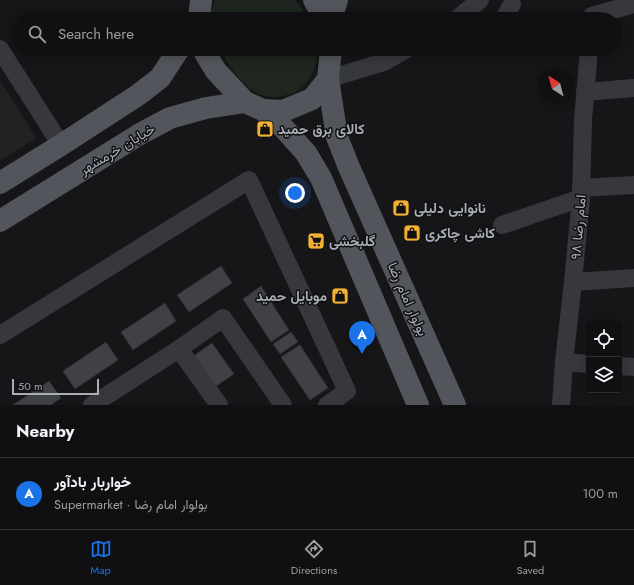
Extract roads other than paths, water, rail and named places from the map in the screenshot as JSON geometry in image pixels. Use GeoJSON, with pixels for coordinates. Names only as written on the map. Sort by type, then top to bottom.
{"type":"FeatureCollection","features":[{"type":"Feature","properties":{"kind":"main road"},"geometry":{"type":"LineString","coordinates":[[200,12],[201,0]]}},
{"type":"Feature","properties":{"kind":"main road"},"geometry":{"type":"LineString","coordinates":[[314,0],[321,12]]}},
{"type":"Feature","properties":{"kind":"main road"},"geometry":{"type":"LineString","coordinates":[[333,12],[337,0]]}},
{"type":"Feature","properties":{"kind":"main road"},"geometry":{"type":"LineString","coordinates":[[0,183],[138,95],[160,78],[174,56]]}},
{"type":"Feature","properties":{"kind":"main road"},"geometry":{"type":"LineString","coordinates":[[208,56],[216,71],[254,106],[280,124],[306,154],[321,178],[418,405]]}},
{"type":"Feature","properties":{"kind":"main road","name":"بولوار امام رضا"},"geometry":{"type":"LineString","coordinates":[[330,56],[328,79],[337,137],[348,165],[455,405]]}},
{"type":"Feature","properties":{"kind":"main road","name":"خیابان خرمشهر"},"geometry":{"type":"LineString","coordinates":[[0,221],[140,134],[170,118],[206,108],[254,106],[283,111],[312,99],[328,79]]}},
{"type":"Feature","properties":{"kind":"main road"},"geometry":{"type":"LineString","coordinates":[[121,106],[131,108],[139,115],[142,124],[140,134]]}},
{"type":"Feature","properties":{"kind":"main road"},"geometry":{"type":"LineString","coordinates":[[321,178],[327,165],[334,162],[341,162],[348,165]]}},
{"type":"Feature","properties":{"kind":"street"},"geometry":{"type":"LineString","coordinates":[[466,12],[480,0]]}},
{"type":"Feature","properties":{"kind":"street"},"geometry":{"type":"LineString","coordinates":[[592,12],[634,4]]}},
{"type":"Feature","properties":{"kind":"street"},"geometry":{"type":"LineString","coordinates":[[0,49],[61,145]]}},
{"type":"Feature","properties":{"kind":"street"},"geometry":{"type":"LineString","coordinates":[[328,79],[384,62],[395,56]]}},
{"type":"Feature","properties":{"kind":"street","name":"امام رضا ۹۸"},"geometry":{"type":"LineString","coordinates":[[561,405],[581,193],[583,120],[588,56]]}},
{"type":"Feature","properties":{"kind":"street"},"geometry":{"type":"LineString","coordinates":[[585,92],[634,88]]}},
{"type":"Feature","properties":{"kind":"street"},"geometry":{"type":"LineString","coordinates":[[0,335],[249,180],[347,391],[327,405]]}},
{"type":"Feature","properties":{"kind":"street"},"geometry":{"type":"LineString","coordinates":[[502,225],[581,193],[634,185]]}},
{"type":"Feature","properties":{"kind":"street"},"geometry":{"type":"LineString","coordinates":[[573,282],[634,278]]}},
{"type":"Feature","properties":{"kind":"street"},"geometry":{"type":"LineString","coordinates":[[92,405],[223,318],[283,405]]}},
{"type":"Feature","properties":{"kind":"street"},"geometry":{"type":"LineString","coordinates":[[179,348],[218,405]]}},
{"type":"Feature","properties":{"kind":"street"},"geometry":{"type":"LineString","coordinates":[[564,362],[586,364]]}},
{"type":"Feature","properties":{"kind":"street"},"geometry":{"type":"LineString","coordinates":[[622,366],[634,367]]}},
{"type":"Feature","properties":{"kind":"place","name":"کالای برق حمید"},"geometry":{"type":"Point","coordinates":[265,129]}},
{"type":"Feature","properties":{"kind":"place","name":"نانوایی دلیلی"},"geometry":{"type":"Point","coordinates":[401,208]}},
{"type":"Feature","properties":{"kind":"place","name":"کاشی چاکری"},"geometry":{"type":"Point","coordinates":[412,233]}},
{"type":"Feature","properties":{"kind":"place","name":"گلبخشی"},"geometry":{"type":"Point","coordinates":[316,241]}},
{"type":"Feature","properties":{"kind":"place","name":"موبایل حمید"},"geometry":{"type":"Point","coordinates":[340,296]}},
{"type":"Feature","properties":{"kind":"place","name":"خواربار بادآور"},"geometry":{"type":"Point","coordinates":[362,354]}}]}
